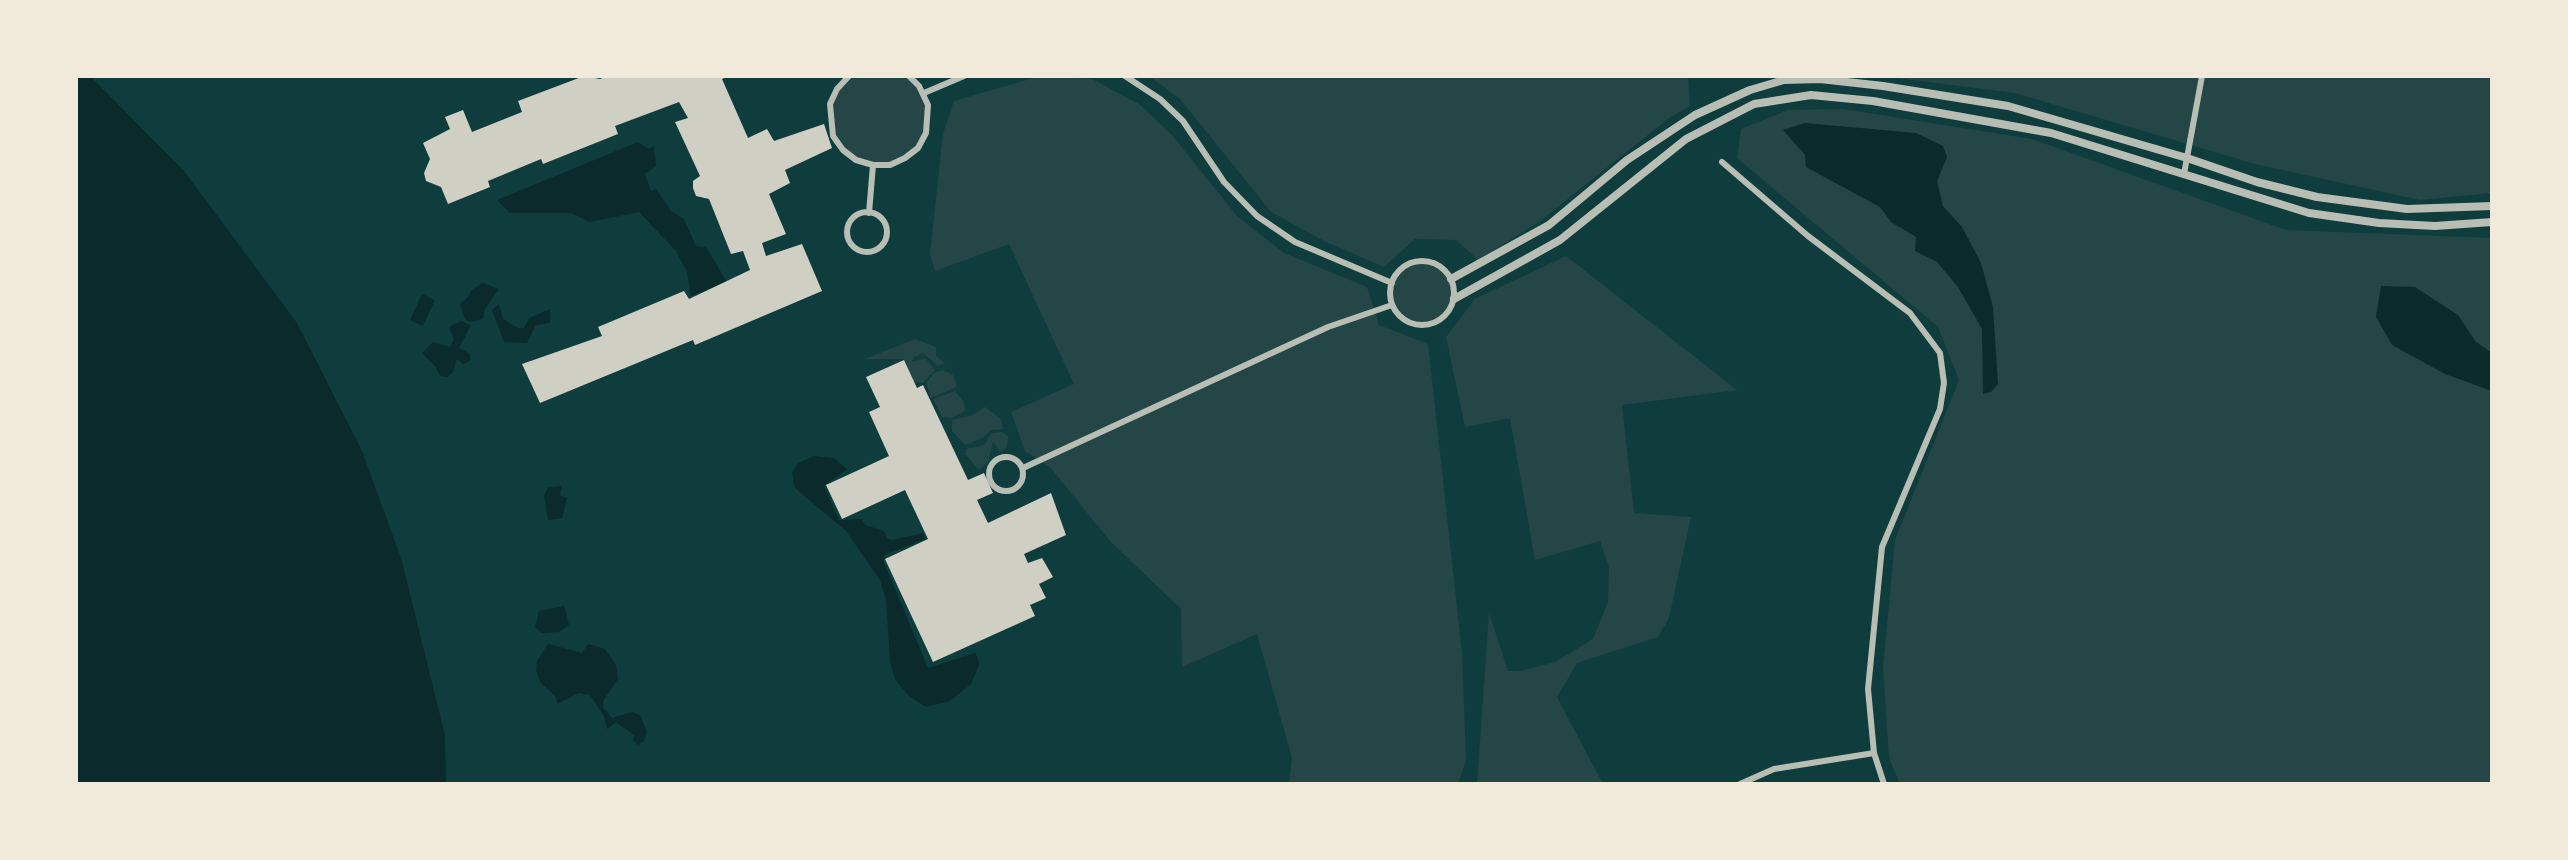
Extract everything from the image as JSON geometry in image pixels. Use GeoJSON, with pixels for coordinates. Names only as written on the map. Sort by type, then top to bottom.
{"type":"FeatureCollection","features":[{"type":"Feature","properties":{"kind":"street"},"geometry":{"type":"LineString","coordinates":[[833,76],[842,83]]}},
{"type":"Feature","properties":{"kind":"street"},"geometry":{"type":"LineString","coordinates":[[849,76],[830,104],[833,136],[843,150],[856,160],[873,165],[890,165],[918,148],[929,117],[924,93],[909,76]]}},
{"type":"Feature","properties":{"kind":"street"},"geometry":{"type":"LineString","coordinates":[[924,93],[964,76]]}},
{"type":"Feature","properties":{"kind":"street"},"geometry":{"type":"LineString","coordinates":[[1125,76],[1160,99],[1183,121],[1224,182],[1257,216],[1295,242],[1392,283]]}},
{"type":"Feature","properties":{"kind":"street"},"geometry":{"type":"LineString","coordinates":[[2184,174],[2202,76]]}},
{"type":"Feature","properties":{"kind":"street"},"geometry":{"type":"LineString","coordinates":[[1451,279],[1549,225],[1627,160],[1682,123],[1750,90],[1784,80],[1820,79],[1883,86],[2008,106],[2187,158],[2283,190],[2380,207],[2437,210],[2492,206]]}},
{"type":"Feature","properties":{"kind":"street"},"geometry":{"type":"LineString","coordinates":[[1454,299],[1451,279],[1445,270],[1426,261],[1405,266],[1392,283],[1392,305],[1406,320],[1426,325],[1444,317],[1454,299],[1560,240],[1686,139],[1754,104],[1787,97],[1841,96],[2008,124],[2095,145],[2292,209],[2336,217],[2435,226],[2492,222]]}},
{"type":"Feature","properties":{"kind":"street"},"geometry":{"type":"LineString","coordinates":[[1722,162],[1808,236],[1910,313],[1940,353],[1944,383],[1940,409],[1882,547],[1868,689],[1874,753],[1884,784]]}},
{"type":"Feature","properties":{"kind":"street"},"geometry":{"type":"LineString","coordinates":[[869,213],[873,165]]}},
{"type":"Feature","properties":{"kind":"street"},"geometry":{"type":"LineString","coordinates":[[869,213],[879,216],[887,231],[884,243],[869,252],[852,244],[847,234],[854,217],[869,213]]}},
{"type":"Feature","properties":{"kind":"street"},"geometry":{"type":"LineString","coordinates":[[1023,468],[1328,327],[1392,305]]}},
{"type":"Feature","properties":{"kind":"street"},"geometry":{"type":"LineString","coordinates":[[999,458],[1011,458],[1023,468],[1021,484],[1011,491],[999,490],[990,480],[990,468],[999,458]]}},
{"type":"Feature","properties":{"kind":"street"},"geometry":{"type":"LineString","coordinates":[[1740,784],[1774,769],[1874,753]]}},
{"type":"Feature","properties":{"kind":"shaded area"},"geometry":{"type":"Polygon","coordinates":[[[76,76],[90,76],[184,171],[297,323],[362,451],[401,558],[445,735],[446,784],[76,784],[76,76]]]}},
{"type":"Feature","properties":{"kind":"shaded area"},"geometry":{"type":"Polygon","coordinates":[[[849,76],[909,76],[919,86],[929,117],[918,148],[889,165],[856,160],[833,136],[830,104],[849,76]]]}},
{"type":"Feature","properties":{"kind":"shaded area"},"geometry":{"type":"Polygon","coordinates":[[[1040,76],[1092,79],[1139,104],[1172,135],[1237,216],[1284,253],[1367,287],[1379,325],[1428,344],[1462,653],[1466,760],[1458,784],[1289,784],[1292,758],[1257,634],[1182,667],[1181,609],[1110,541],[1050,467],[1025,451],[1011,412],[1074,384],[1009,244],[935,271],[930,254],[943,134],[954,101],[1040,76]]]}},
{"type":"Feature","properties":{"kind":"shaded area"},"geometry":{"type":"Polygon","coordinates":[[[1149,76],[1688,76],[1690,106],[1669,118],[1539,222],[1478,260],[1456,240],[1415,239],[1384,267],[1324,241],[1271,212],[1180,99],[1149,76]]]}},
{"type":"Feature","properties":{"kind":"shaded area"},"geometry":{"type":"Polygon","coordinates":[[[1881,76],[2492,76],[2492,193],[2420,200],[2255,164],[2015,93],[1881,76]]]}},
{"type":"Feature","properties":{"kind":"shaded area"},"geometry":{"type":"Polygon","coordinates":[[[1843,109],[2032,139],[2286,230],[2492,238],[2492,784],[1900,784],[1889,758],[1883,668],[1895,540],[1959,380],[1938,327],[1737,158],[1741,129],[1788,110],[1843,109]]]}},
{"type":"Feature","properties":{"kind":"shaded area"},"geometry":{"type":"Polygon","coordinates":[[[1805,123],[1916,133],[1943,146],[1947,157],[1937,181],[1943,206],[1962,227],[1981,263],[1993,307],[1998,384],[1991,392],[1983,394],[1982,329],[1958,287],[1937,262],[1915,251],[1916,237],[1891,222],[1880,207],[1806,167],[1805,155],[1783,130],[1805,123]]]}},
{"type":"Feature","properties":{"kind":"shaded area"},"geometry":{"type":"Polygon","coordinates":[[[638,142],[648,149],[654,146],[656,166],[645,174],[651,191],[656,189],[671,211],[684,219],[696,246],[706,247],[727,282],[691,296],[687,272],[676,251],[639,212],[590,222],[571,213],[510,213],[497,200],[638,142]]]}},
{"type":"Feature","properties":{"kind":"shaded area"},"geometry":{"type":"Polygon","coordinates":[[[1566,256],[1737,390],[1622,405],[1634,513],[1691,517],[1669,618],[1658,637],[1577,663],[1557,697],[1603,784],[1477,784],[1489,613],[1508,671],[1555,662],[1593,639],[1608,602],[1609,567],[1600,541],[1535,560],[1510,418],[1465,427],[1446,337],[1475,299],[1566,256]]]}},
{"type":"Feature","properties":{"kind":"shaded area"},"geometry":{"type":"Polygon","coordinates":[[[1422,261],[1434,263],[1445,270],[1452,281],[1452,305],[1445,316],[1434,323],[1422,325],[1410,323],[1399,316],[1392,305],[1390,293],[1392,281],[1399,270],[1410,263],[1422,261]]]}},
{"type":"Feature","properties":{"kind":"shaded area"},"geometry":{"type":"Polygon","coordinates":[[[483,283],[499,289],[485,309],[483,319],[470,322],[465,319],[460,304],[471,290],[483,283]]]}},
{"type":"Feature","properties":{"kind":"shaded area"},"geometry":{"type":"Polygon","coordinates":[[[2381,286],[2415,287],[2458,315],[2476,342],[2492,353],[2492,391],[2445,374],[2392,345],[2376,317],[2381,286]]]}},
{"type":"Feature","properties":{"kind":"shaded area"},"geometry":{"type":"Polygon","coordinates":[[[422,294],[435,300],[423,326],[410,320],[422,294]]]}},
{"type":"Feature","properties":{"kind":"shaded area"},"geometry":{"type":"Polygon","coordinates":[[[499,304],[503,319],[518,328],[524,328],[529,318],[550,309],[550,323],[536,325],[527,343],[504,342],[492,310],[499,304]]]}},
{"type":"Feature","properties":{"kind":"shaded area"},"geometry":{"type":"Polygon","coordinates":[[[461,321],[471,325],[459,348],[470,354],[470,361],[463,364],[457,359],[453,372],[447,377],[440,376],[422,353],[433,342],[450,347],[454,339],[449,327],[461,321]]]}},
{"type":"Feature","properties":{"kind":"shaded area"},"geometry":{"type":"Polygon","coordinates":[[[915,339],[936,347],[936,356],[945,363],[938,366],[923,353],[914,357],[912,362],[925,358],[935,370],[923,383],[914,382],[904,359],[865,359],[915,339]]]}},
{"type":"Feature","properties":{"kind":"shaded area"},"geometry":{"type":"Polygon","coordinates":[[[943,370],[953,375],[957,387],[931,398],[926,383],[934,373],[943,370]]]}},
{"type":"Feature","properties":{"kind":"shaded area"},"geometry":{"type":"Polygon","coordinates":[[[955,391],[964,402],[965,411],[951,418],[942,417],[933,399],[955,391]]]}},
{"type":"Feature","properties":{"kind":"shaded area"},"geometry":{"type":"Polygon","coordinates":[[[985,407],[1001,419],[1003,429],[991,430],[983,438],[965,445],[952,431],[952,420],[973,415],[985,407]]]}},
{"type":"Feature","properties":{"kind":"shaded area"},"geometry":{"type":"Polygon","coordinates":[[[1002,432],[1008,436],[1007,447],[1000,451],[993,442],[988,462],[979,470],[965,454],[966,449],[984,445],[992,433],[1002,432]]]}},
{"type":"Feature","properties":{"kind":"shaded area"},"geometry":{"type":"Polygon","coordinates":[[[814,456],[834,458],[847,469],[824,486],[839,520],[862,519],[865,525],[884,531],[888,539],[893,540],[923,533],[925,539],[884,555],[884,562],[928,668],[975,653],[978,658],[979,665],[971,684],[950,701],[926,707],[909,696],[895,679],[890,661],[886,600],[880,580],[846,531],[795,488],[792,473],[798,463],[814,456]]]}},
{"type":"Feature","properties":{"kind":"shaded area"},"geometry":{"type":"Polygon","coordinates":[[[562,486],[560,495],[567,498],[562,518],[548,520],[544,496],[548,487],[562,486]]]}},
{"type":"Feature","properties":{"kind":"shaded area"},"geometry":{"type":"Polygon","coordinates":[[[564,606],[569,625],[559,632],[542,633],[535,627],[539,611],[564,606]]]}},
{"type":"Feature","properties":{"kind":"shaded area"},"geometry":{"type":"Polygon","coordinates":[[[548,644],[582,653],[588,644],[605,649],[616,665],[618,679],[603,701],[603,707],[612,718],[632,712],[640,715],[647,732],[644,741],[638,745],[632,740],[635,736],[616,722],[607,729],[604,716],[590,695],[579,693],[557,704],[556,697],[540,682],[536,671],[537,661],[548,644]]]}},
{"type":"Feature","properties":{"kind":"building"},"geometry":{"type":"Polygon","coordinates":[[[584,76],[600,79],[607,76],[729,76],[722,79],[748,138],[767,129],[774,141],[824,124],[832,148],[785,170],[790,183],[769,194],[786,234],[762,243],[766,256],[802,244],[822,291],[695,345],[693,340],[540,403],[522,364],[602,336],[598,327],[684,291],[689,299],[750,270],[743,251],[731,254],[709,199],[696,196],[693,181],[700,176],[675,122],[688,118],[679,102],[615,126],[618,134],[543,164],[541,159],[488,181],[490,187],[448,204],[441,187],[426,181],[424,173],[430,159],[423,143],[450,129],[445,117],[463,110],[472,132],[522,112],[518,101],[584,76]]]}},
{"type":"Feature","properties":{"kind":"building"},"geometry":{"type":"Polygon","coordinates":[[[904,360],[917,388],[923,385],[968,480],[984,473],[993,493],[977,500],[988,523],[1051,493],[1066,535],[1024,554],[1028,563],[1042,558],[1053,577],[1039,584],[1046,598],[1030,605],[1035,616],[933,662],[885,559],[928,539],[905,490],[842,519],[826,485],[889,456],[869,412],[880,407],[866,377],[904,360]]]}}]}
